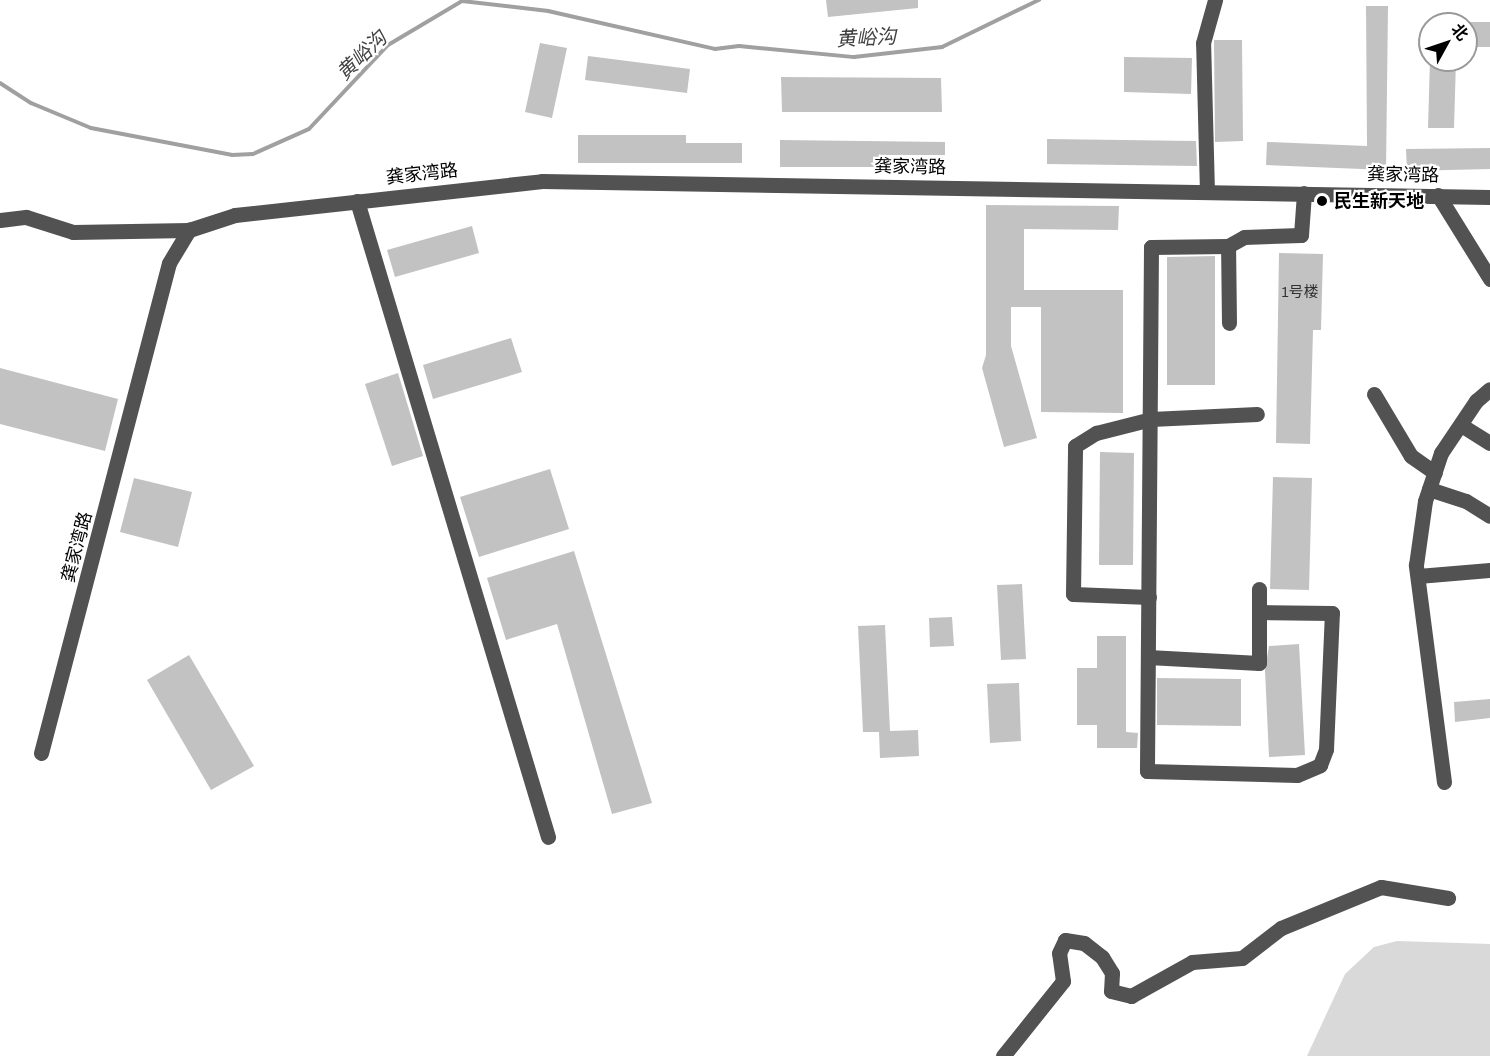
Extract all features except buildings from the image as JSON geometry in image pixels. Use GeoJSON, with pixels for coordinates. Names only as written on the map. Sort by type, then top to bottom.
{"type":"FeatureCollection","features":[{"type":"Feature","properties":{"kind":"street"},"geometry":{"type":"LineString","coordinates":[[1207,192],[1203,43],[1215,0]]}},
{"type":"Feature","properties":{"kind":"street","name":"龚家湾路"},"geometry":{"type":"LineString","coordinates":[[41,753],[169,263],[189,230],[235,214],[542,181],[1490,197]]}},
{"type":"Feature","properties":{"kind":"street"},"geometry":{"type":"LineString","coordinates":[[1259,612],[1332,613],[1326,748],[1320,765],[1306,774],[1147,771],[1151,247],[1228,246],[1244,237],[1301,235],[1304,193]]}},
{"type":"Feature","properties":{"kind":"street"},"geometry":{"type":"LineString","coordinates":[[1438,195],[1490,279]]}},
{"type":"Feature","properties":{"kind":"street"},"geometry":{"type":"LineString","coordinates":[[357,201],[549,837]]}},
{"type":"Feature","properties":{"kind":"street"},"geometry":{"type":"LineString","coordinates":[[0,220],[26,217],[73,232],[189,230]]}},
{"type":"Feature","properties":{"kind":"street"},"geometry":{"type":"LineString","coordinates":[[1228,246],[1229,323]]}},
{"type":"Feature","properties":{"kind":"street"},"geometry":{"type":"LineString","coordinates":[[1444,782],[1418,576],[1429,489],[1441,453],[1476,401],[1490,389]]}},
{"type":"Feature","properties":{"kind":"street"},"geometry":{"type":"LineString","coordinates":[[1374,394],[1411,456],[1435,472]]}},
{"type":"Feature","properties":{"kind":"street"},"geometry":{"type":"LineString","coordinates":[[1149,597],[1073,594],[1075,446],[1096,434],[1151,419],[1257,414]]}},
{"type":"Feature","properties":{"kind":"street"},"geometry":{"type":"LineString","coordinates":[[1461,425],[1490,443]]}},
{"type":"Feature","properties":{"kind":"street"},"geometry":{"type":"LineString","coordinates":[[1429,489],[1466,501],[1490,516]]}},
{"type":"Feature","properties":{"kind":"street"},"geometry":{"type":"LineString","coordinates":[[1418,576],[1490,570]]}},
{"type":"Feature","properties":{"kind":"street"},"geometry":{"type":"LineString","coordinates":[[1148,657],[1259,663],[1259,589]]}},
{"type":"Feature","properties":{"kind":"street"},"geometry":{"type":"LineString","coordinates":[[1003,1056],[1063,981],[1059,953],[1065,940],[1084,943],[1102,957],[1112,973],[1112,991],[1131,996],[1192,962],[1242,958],[1281,928],[1381,887],[1448,898]]}},
{"type":"Feature","properties":{"kind":"shaded area"},"geometry":{"type":"Polygon","coordinates":[[[1397,941],[1490,944],[1490,1056],[1307,1056],[1345,974],[1374,947],[1397,941]]]}},
{"type":"Feature","properties":{"kind":"waterway","name":"黄峪沟"},"geometry":{"type":"LineString","coordinates":[[0,83],[31,103],[91,128],[232,155],[253,154],[309,129],[388,45],[462,1],[548,11],[715,49],[739,46],[854,57],[942,47],[1039,0]]}},
{"type":"Feature","properties":{"kind":"place","name":"民生新天地"},"geometry":{"type":"Point","coordinates":[1322,201]}}]}
